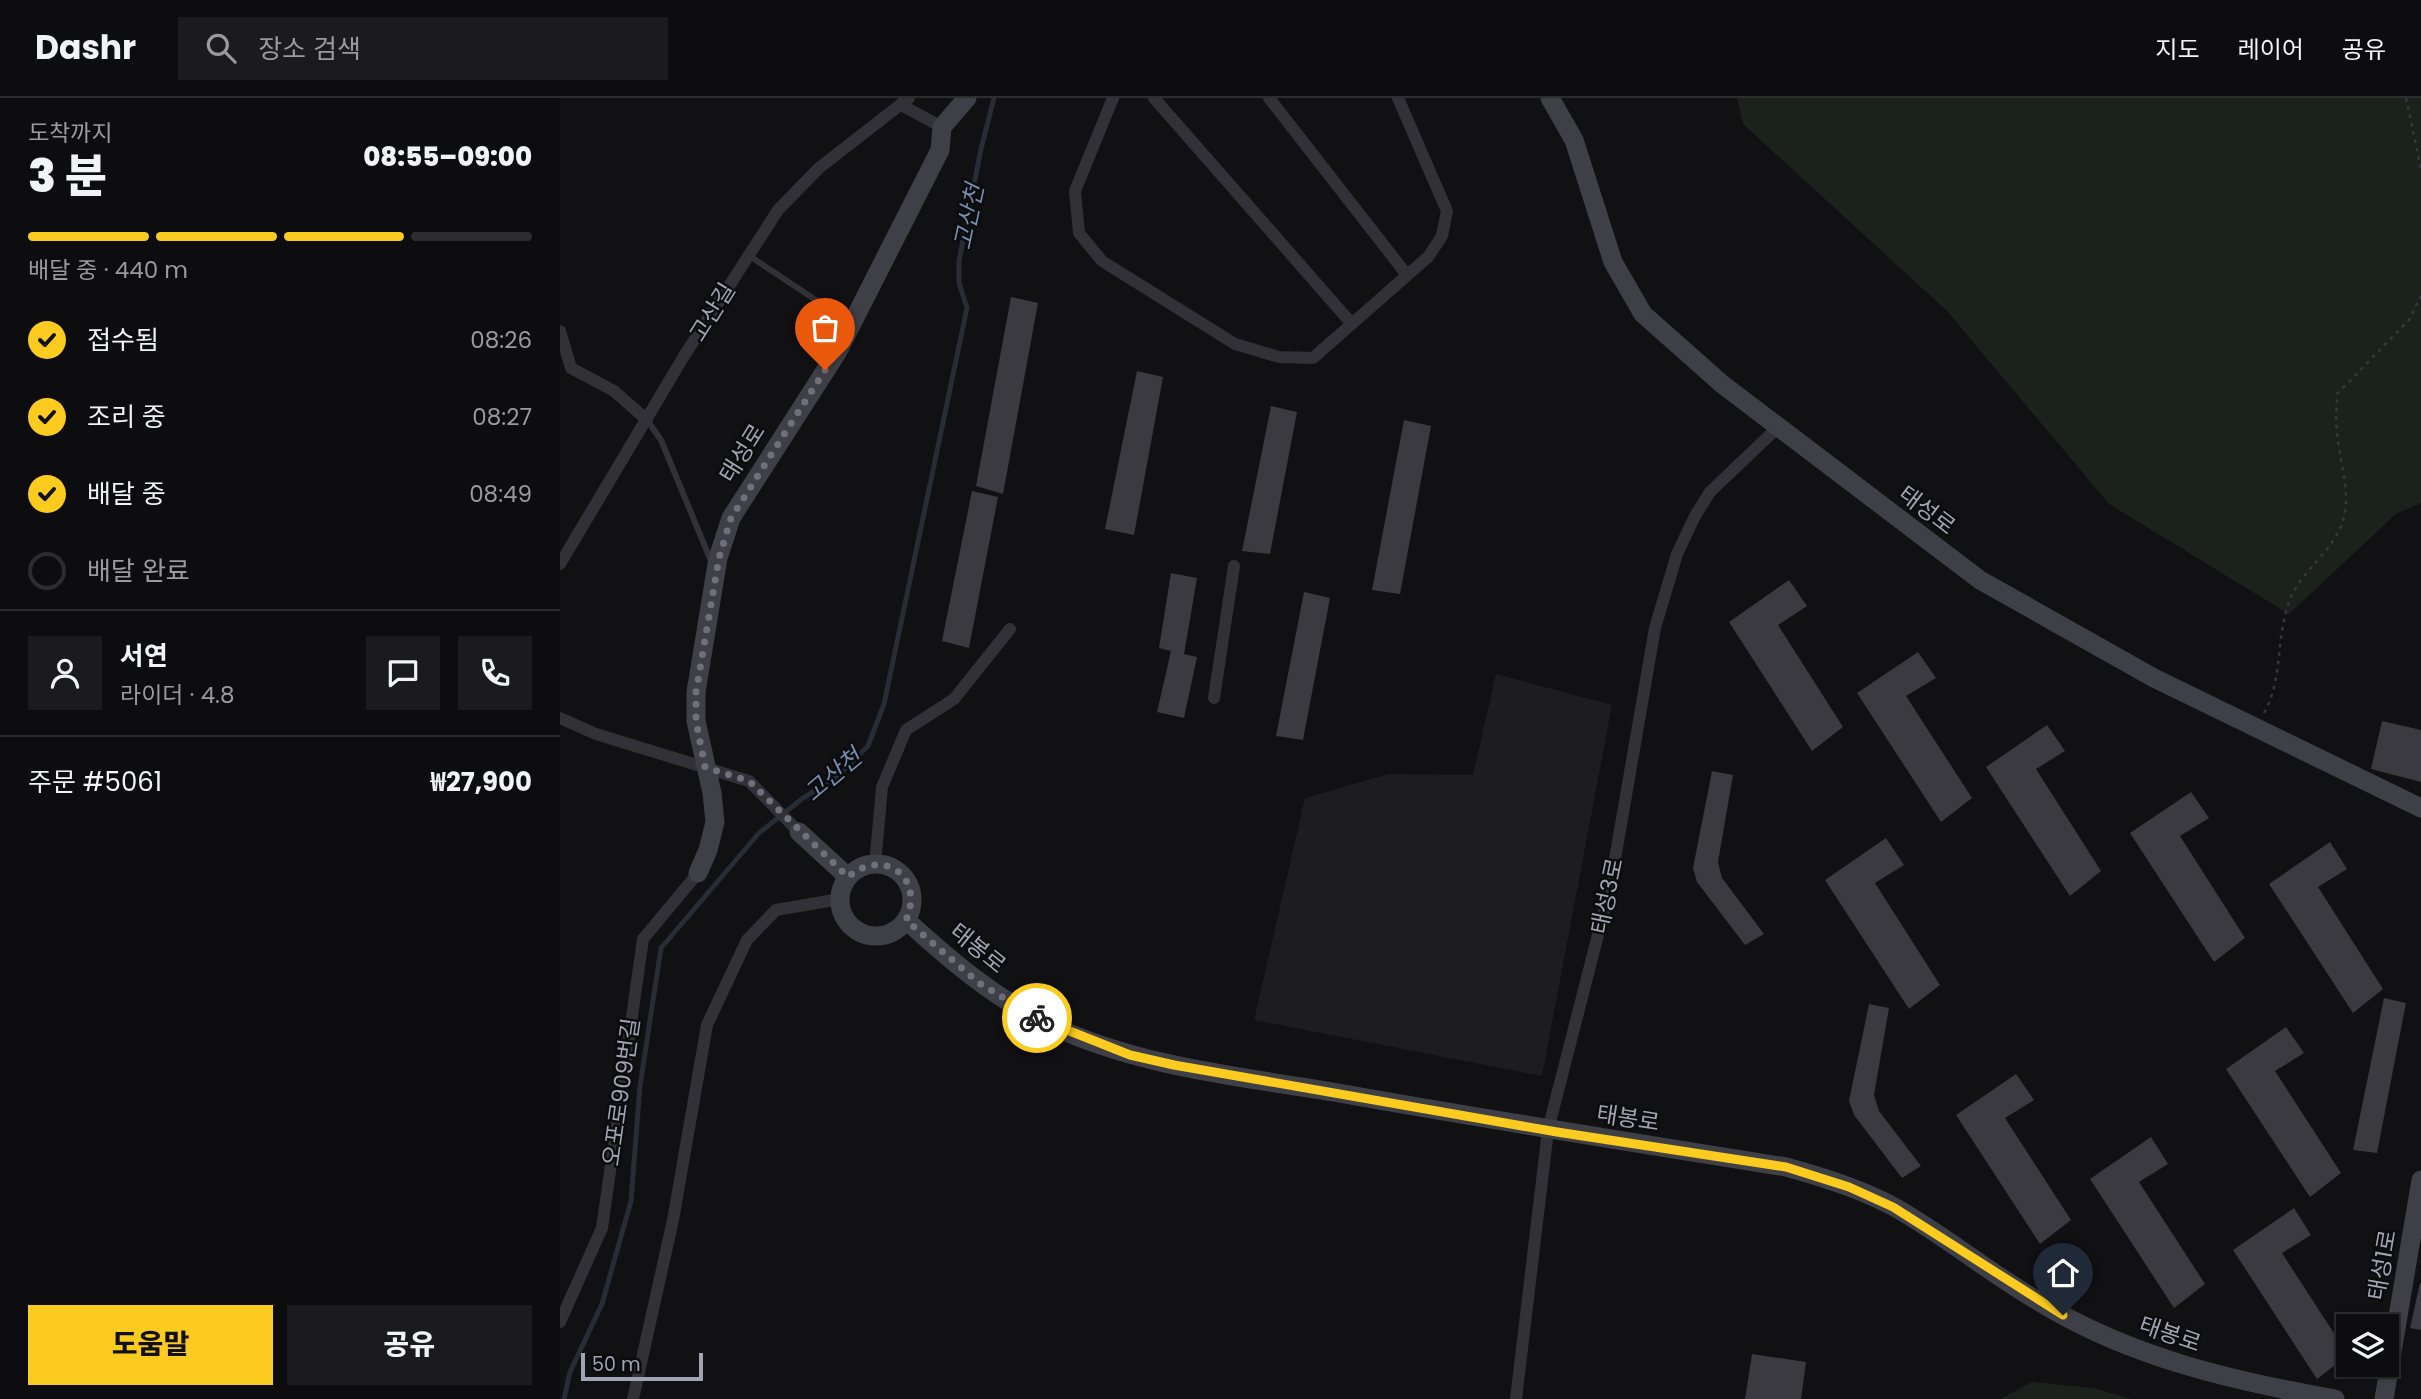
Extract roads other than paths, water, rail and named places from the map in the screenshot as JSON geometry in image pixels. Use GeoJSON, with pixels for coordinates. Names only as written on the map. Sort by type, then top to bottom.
{"type":"FeatureCollection","features":[{"type":"Feature","properties":{"kind":"street","name":"태성로"},"geometry":{"type":"LineString","coordinates":[[698,873],[708,850],[715,822],[696,721],[696,692],[716,572],[731,518],[774,446],[838,351],[940,150],[942,127],[967,98]]}},
{"type":"Feature","properties":{"kind":"street"},"geometry":{"type":"LineString","coordinates":[[1113,98],[1074,191],[1079,233],[1102,261],[1235,344],[1279,357],[1313,358],[1428,257],[1442,236],[1447,211],[1398,98]]}},
{"type":"Feature","properties":{"kind":"street"},"geometry":{"type":"LineString","coordinates":[[1154,98],[1352,324]]}},
{"type":"Feature","properties":{"kind":"street"},"geometry":{"type":"LineString","coordinates":[[1269,98],[1407,275]]}},
{"type":"Feature","properties":{"kind":"street","name":"태성로"},"geometry":{"type":"LineString","coordinates":[[1550,98],[1574,140],[1613,262],[1643,314],[1696,362],[1777,428],[1980,580],[2154,678],[2421,808]]}},
{"type":"Feature","properties":{"kind":"street"},"geometry":{"type":"LineString","coordinates":[[905,101],[942,127]]}},
{"type":"Feature","properties":{"kind":"street","name":"고산길"},"geometry":{"type":"LineString","coordinates":[[560,564],[748,255],[797,188],[905,101]]}},
{"type":"Feature","properties":{"kind":"street"},"geometry":{"type":"LineString","coordinates":[[560,331],[571,368],[614,391],[646,420]]}},
{"type":"Feature","properties":{"kind":"street","name":"태성3로"},"geometry":{"type":"LineString","coordinates":[[1516,1399],[1548,1130],[1610,888],[1655,628],[1676,554],[1710,492],[1777,428]]}},
{"type":"Feature","properties":{"kind":"street"},"geometry":{"type":"LineString","coordinates":[[1214,698],[1234,566]]}},
{"type":"Feature","properties":{"kind":"street"},"geometry":{"type":"LineString","coordinates":[[876,864],[882,788],[906,730],[954,699],[1010,629]]}},
{"type":"Feature","properties":{"kind":"street"},"geometry":{"type":"LineString","coordinates":[[560,718],[596,734],[749,781],[848,877]]}},
{"type":"Feature","properties":{"kind":"street"},"geometry":{"type":"LineString","coordinates":[[876,864],[893,868],[909,886],[912,898],[906,920],[888,934],[865,935],[847,921],[840,899],[848,877],[858,869],[876,864]]}},
{"type":"Feature","properties":{"kind":"street","name":"오포로909번길"},"geometry":{"type":"LineString","coordinates":[[560,1322],[602,1228],[643,939],[698,873]]}},
{"type":"Feature","properties":{"kind":"street"},"geometry":{"type":"LineString","coordinates":[[633,1399],[673,1220],[707,1025],[747,940],[776,910],[840,899]]}},
{"type":"Feature","properties":{"kind":"street","name":"태봉로"},"geometry":{"type":"LineString","coordinates":[[906,920],[979,983],[1014,1006],[1049,1024],[1130,1055],[1548,1130],[1786,1167],[1814,1174],[1893,1207],[2043,1304],[2124,1344],[2245,1383],[2335,1399]]}},
{"type":"Feature","properties":{"kind":"street","name":"태성1로"},"geometry":{"type":"LineString","coordinates":[[2384,1399],[2421,1180]]}},
{"type":"Feature","properties":{"kind":"lane"},"geometry":{"type":"LineString","coordinates":[[748,255],[851,323]]}},
{"type":"Feature","properties":{"kind":"lane"},"geometry":{"type":"LineString","coordinates":[[646,420],[661,440],[716,572]]}},
{"type":"Feature","properties":{"kind":"waterway","name":"고산천"},"geometry":{"type":"LineString","coordinates":[[564,1399],[570,1372],[602,1304],[631,1201],[640,1086],[661,948],[759,833],[803,798],[833,780],[868,746],[884,704],[967,308],[959,283],[959,261],[994,98]]}}]}
